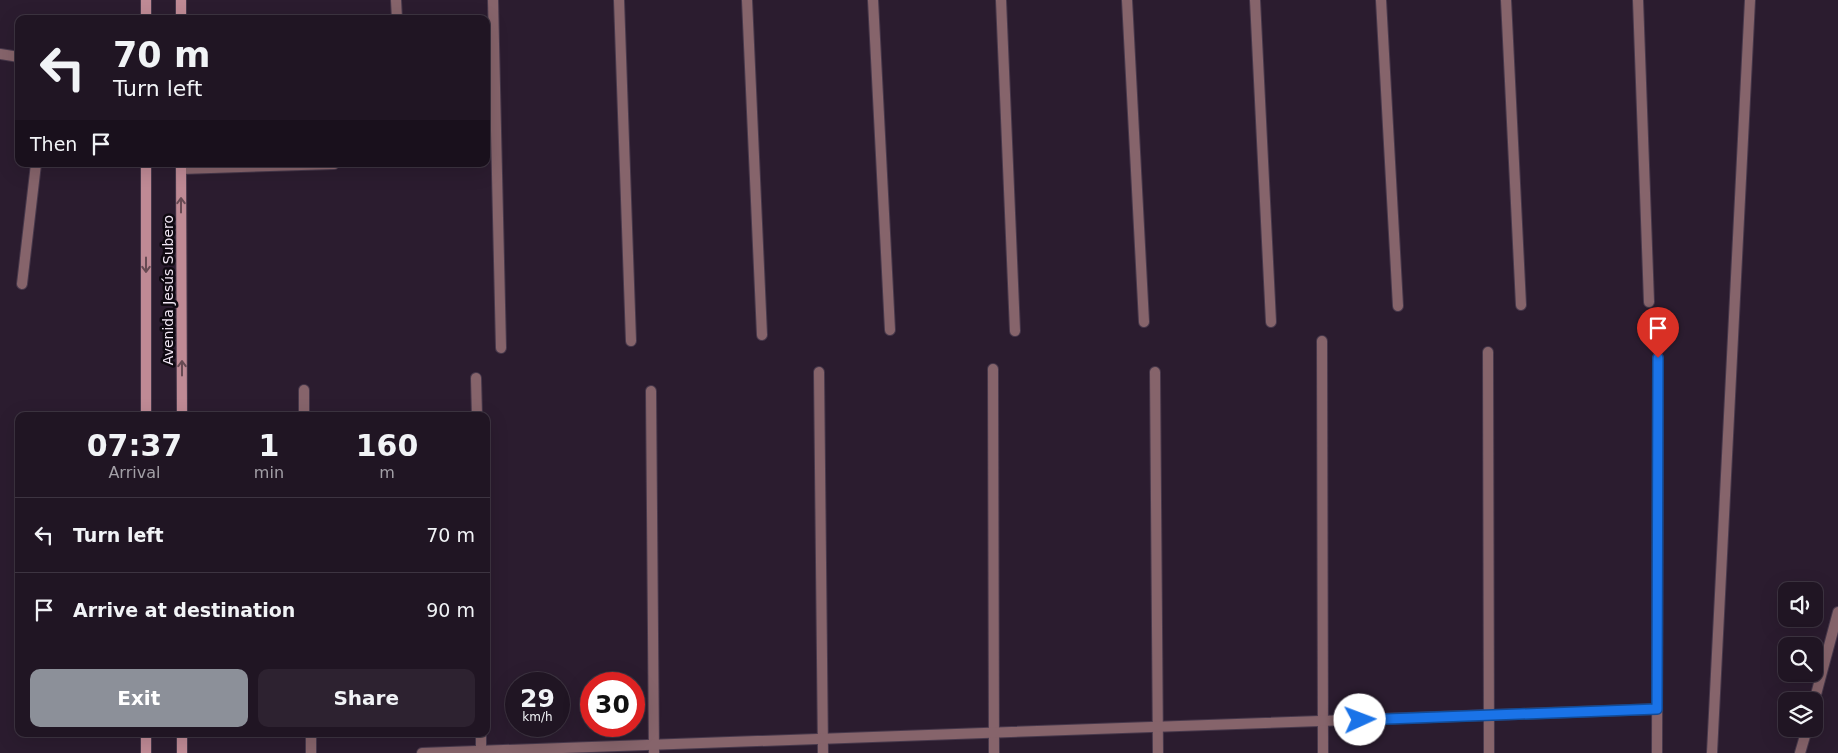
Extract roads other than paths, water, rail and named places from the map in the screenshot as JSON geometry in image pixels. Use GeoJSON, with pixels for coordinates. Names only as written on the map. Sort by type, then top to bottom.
{"type":"FeatureCollection","features":[{"type":"Feature","properties":{"kind":"main road"},"geometry":{"type":"LineString","coordinates":[[146,0],[146,15]]}},
{"type":"Feature","properties":{"kind":"main road"},"geometry":{"type":"LineString","coordinates":[[180,15],[181,0]]}},
{"type":"Feature","properties":{"kind":"main road","name":"Avenida Jesús Subero"},"geometry":{"type":"LineString","coordinates":[[146,167],[146,412]]}},
{"type":"Feature","properties":{"kind":"main road","name":"Avenida Jesús Subero"},"geometry":{"type":"LineString","coordinates":[[181,167],[182,412]]}},
{"type":"Feature","properties":{"kind":"main road"},"geometry":{"type":"LineString","coordinates":[[146,737],[146,753]]}},
{"type":"Feature","properties":{"kind":"main road"},"geometry":{"type":"LineString","coordinates":[[182,737],[182,753]]}},
{"type":"Feature","properties":{"kind":"street"},"geometry":{"type":"LineString","coordinates":[[396,0],[397,15]]}},
{"type":"Feature","properties":{"kind":"street"},"geometry":{"type":"LineString","coordinates":[[493,0],[501,348]]}},
{"type":"Feature","properties":{"kind":"street"},"geometry":{"type":"LineString","coordinates":[[619,0],[632,341]]}},
{"type":"Feature","properties":{"kind":"street"},"geometry":{"type":"LineString","coordinates":[[747,0],[762,335]]}},
{"type":"Feature","properties":{"kind":"street"},"geometry":{"type":"LineString","coordinates":[[873,0],[890,330]]}},
{"type":"Feature","properties":{"kind":"street"},"geometry":{"type":"LineString","coordinates":[[1002,0],[1015,331]]}},
{"type":"Feature","properties":{"kind":"street"},"geometry":{"type":"LineString","coordinates":[[1127,0],[1144,322]]}},
{"type":"Feature","properties":{"kind":"street"},"geometry":{"type":"LineString","coordinates":[[1255,0],[1272,322]]}},
{"type":"Feature","properties":{"kind":"street"},"geometry":{"type":"LineString","coordinates":[[1381,0],[1398,306]]}},
{"type":"Feature","properties":{"kind":"street"},"geometry":{"type":"LineString","coordinates":[[1506,0],[1522,305]]}},
{"type":"Feature","properties":{"kind":"street"},"geometry":{"type":"LineString","coordinates":[[1638,0],[1648,302]]}},
{"type":"Feature","properties":{"kind":"street"},"geometry":{"type":"LineString","coordinates":[[1712,753],[1750,0]]}},
{"type":"Feature","properties":{"kind":"street"},"geometry":{"type":"LineString","coordinates":[[0,54],[15,56]]}},
{"type":"Feature","properties":{"kind":"street"},"geometry":{"type":"LineString","coordinates":[[22,284],[36,167]]}},
{"type":"Feature","properties":{"kind":"street"},"geometry":{"type":"LineString","coordinates":[[1322,341],[1323,753]]}},
{"type":"Feature","properties":{"kind":"street"},"geometry":{"type":"LineString","coordinates":[[1488,352],[1489,753]]}},
{"type":"Feature","properties":{"kind":"street"},"geometry":{"type":"LineString","coordinates":[[1657,753],[1658,358]]}},
{"type":"Feature","properties":{"kind":"street"},"geometry":{"type":"LineString","coordinates":[[994,369],[994,753]]}},
{"type":"Feature","properties":{"kind":"street"},"geometry":{"type":"LineString","coordinates":[[819,372],[823,753]]}},
{"type":"Feature","properties":{"kind":"street"},"geometry":{"type":"LineString","coordinates":[[1155,372],[1158,753]]}},
{"type":"Feature","properties":{"kind":"street"},"geometry":{"type":"LineString","coordinates":[[476,378],[477,412]]}},
{"type":"Feature","properties":{"kind":"street"},"geometry":{"type":"LineString","coordinates":[[304,390],[304,412]]}},
{"type":"Feature","properties":{"kind":"street"},"geometry":{"type":"LineString","coordinates":[[651,390],[654,749]]}},
{"type":"Feature","properties":{"kind":"street"},"geometry":{"type":"LineString","coordinates":[[1817,692],[1838,612]]}},
{"type":"Feature","properties":{"kind":"street"},"geometry":{"type":"LineString","coordinates":[[422,753],[654,749],[823,739],[1657,709]]}},
{"type":"Feature","properties":{"kind":"street"},"geometry":{"type":"LineString","coordinates":[[311,737],[311,753]]}},
{"type":"Feature","properties":{"kind":"street"},"geometry":{"type":"LineString","coordinates":[[481,737],[481,752]]}},
{"type":"Feature","properties":{"kind":"street"},"geometry":{"type":"LineString","coordinates":[[1800,753],[1805,737]]}}]}
